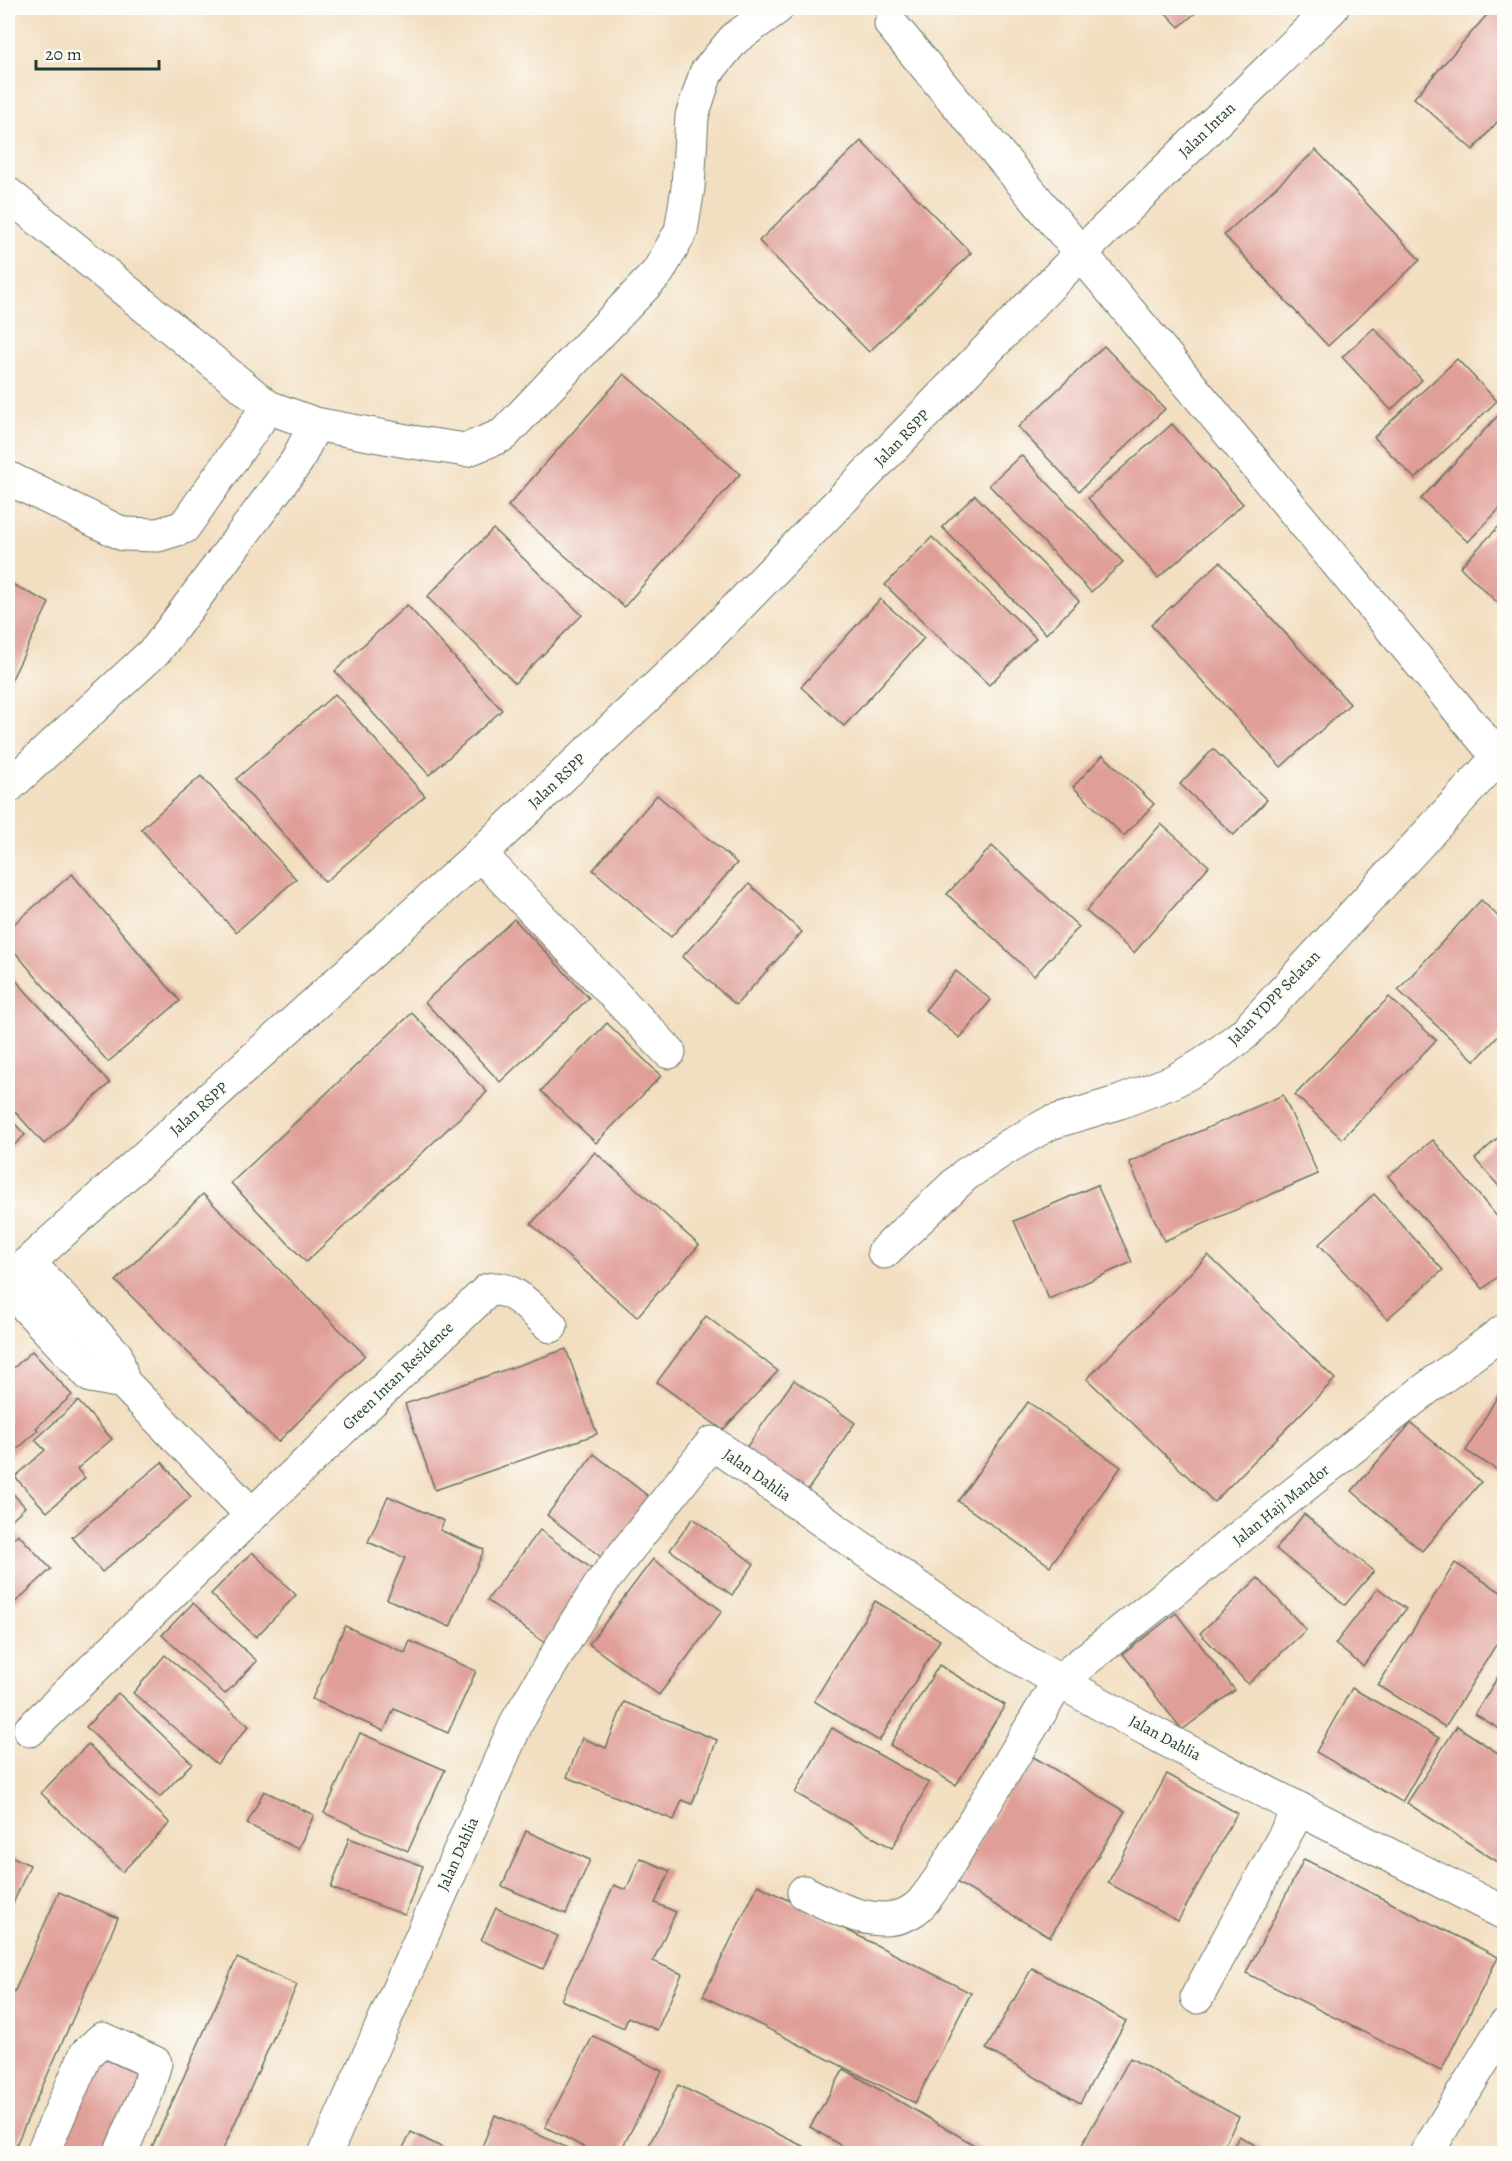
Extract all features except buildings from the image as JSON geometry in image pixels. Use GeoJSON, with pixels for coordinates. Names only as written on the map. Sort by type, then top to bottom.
{"type":"FeatureCollection","features":[{"type":"Feature","properties":{"kind":"street"},"geometry":{"type":"LineString","coordinates":[[8,194],[268,407],[315,424],[466,450],[503,435],[658,272],[681,231],[688,188],[692,116],[706,73],[735,38],[777,8]]}},
{"type":"Feature","properties":{"kind":"street","name":"Jalan Intan"},"geometry":{"type":"LineString","coordinates":[[1081,253],[1332,8]]}},
{"type":"Feature","properties":{"kind":"street"},"geometry":{"type":"LineString","coordinates":[[891,24],[1501,754]]}},
{"type":"Feature","properties":{"kind":"street","name":"Jalan RSPP"},"geometry":{"type":"LineString","coordinates":[[18,1272],[480,854],[695,651],[1081,253]]}},
{"type":"Feature","properties":{"kind":"street"},"geometry":{"type":"LineString","coordinates":[[8,478],[123,534],[158,535],[184,527],[268,407]]}},
{"type":"Feature","properties":{"kind":"street"},"geometry":{"type":"LineString","coordinates":[[8,787],[157,649],[297,461],[315,424]]}},
{"type":"Feature","properties":{"kind":"street","name":"Jalan YDPP Selatan"},"geometry":{"type":"LineString","coordinates":[[884,1252],[965,1175],[1010,1146],[1050,1124],[1120,1102],[1172,1082],[1204,1064],[1244,1034],[1501,754]]}},
{"type":"Feature","properties":{"kind":"street"},"geometry":{"type":"LineString","coordinates":[[480,854],[669,1052]]}},
{"type":"Feature","properties":{"kind":"street"},"geometry":{"type":"LineString","coordinates":[[18,1272],[116,1355],[123,1382],[252,1515]]}},
{"type":"Feature","properties":{"kind":"street"},"geometry":{"type":"LineString","coordinates":[[8,1287],[91,1376],[123,1382]]}},
{"type":"Feature","properties":{"kind":"street","name":"Green Intan Residence"},"geometry":{"type":"LineString","coordinates":[[30,1730],[488,1290],[502,1289],[512,1294],[551,1326]]}},
{"type":"Feature","properties":{"kind":"street","name":"Jalan Haji Mandor"},"geometry":{"type":"LineString","coordinates":[[1059,1681],[1422,1392],[1504,1331]]}},
{"type":"Feature","properties":{"kind":"street","name":"Jalan Dahlia"},"geometry":{"type":"LineString","coordinates":[[325,2154],[518,1720],[603,1581],[712,1443],[1011,1653],[1299,1809],[1504,1912]]}},
{"type":"Feature","properties":{"kind":"street"},"geometry":{"type":"LineString","coordinates":[[804,1892],[830,1906],[872,1918],[898,1917],[916,1909],[939,1880],[1059,1681]]}},
{"type":"Feature","properties":{"kind":"street"},"geometry":{"type":"LineString","coordinates":[[1197,1996],[1299,1809]]}},
{"type":"Feature","properties":{"kind":"street"},"geometry":{"type":"LineString","coordinates":[[1426,2154],[1504,2026]]}},
{"type":"Feature","properties":{"kind":"street"},"geometry":{"type":"LineString","coordinates":[[42,2154],[86,2054],[102,2039],[155,2063],[146,2094],[120,2154]]}}]}
